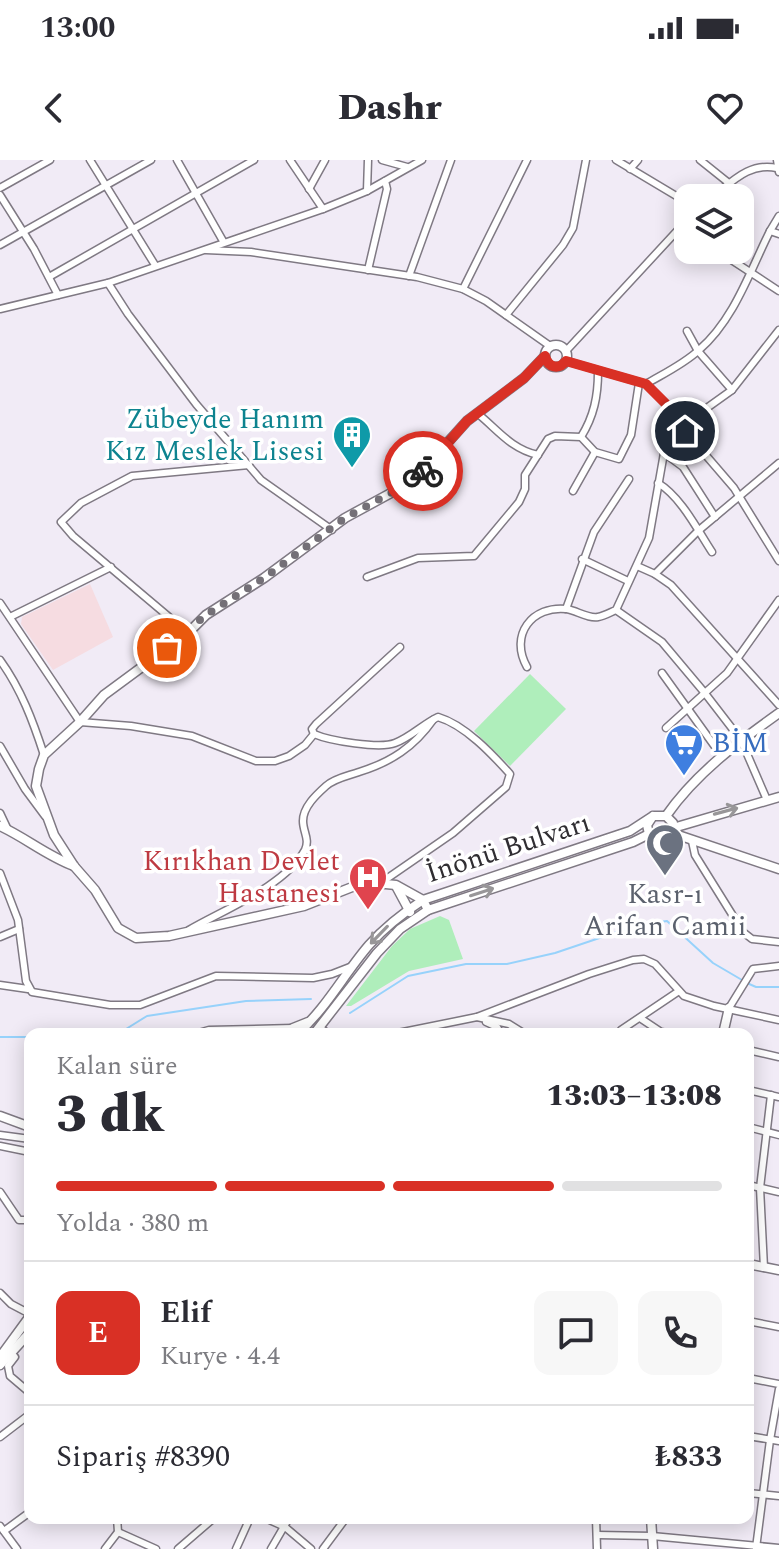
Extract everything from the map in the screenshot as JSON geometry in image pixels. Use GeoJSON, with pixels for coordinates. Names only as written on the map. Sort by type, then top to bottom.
{"type":"FeatureCollection","features":[{"type":"Feature","properties":{"kind":"street"},"geometry":{"type":"LineString","coordinates":[[0,188],[50,160]]}},
{"type":"Feature","properties":{"kind":"street"},"geometry":{"type":"LineString","coordinates":[[90,160],[155,265]]}},
{"type":"Feature","properties":{"kind":"street"},"geometry":{"type":"LineString","coordinates":[[0,245],[151,160]]}},
{"type":"Feature","properties":{"kind":"street"},"geometry":{"type":"LineString","coordinates":[[177,160],[223,241]]}},
{"type":"Feature","properties":{"kind":"street"},"geometry":{"type":"LineString","coordinates":[[49,277],[254,160]]}},
{"type":"Feature","properties":{"kind":"street"},"geometry":{"type":"LineString","coordinates":[[290,160],[323,209]]}},
{"type":"Feature","properties":{"kind":"street"},"geometry":{"type":"LineString","coordinates":[[309,189],[325,160]]}},
{"type":"Feature","properties":{"kind":"street"},"geometry":{"type":"LineString","coordinates":[[367,191],[368,160]]}},
{"type":"Feature","properties":{"kind":"street"},"geometry":{"type":"LineString","coordinates":[[382,160],[407,167]]}},
{"type":"Feature","properties":{"kind":"street"},"geometry":{"type":"LineString","coordinates":[[0,309],[108,283],[323,209],[367,191],[422,160]]}},
{"type":"Feature","properties":{"kind":"street"},"geometry":{"type":"LineString","coordinates":[[409,276],[451,160]]}},
{"type":"Feature","properties":{"kind":"street"},"geometry":{"type":"LineString","coordinates":[[463,289],[527,160]]}},
{"type":"Feature","properties":{"kind":"street"},"geometry":{"type":"LineString","coordinates":[[506,315],[563,245],[573,228],[586,160]]}},
{"type":"Feature","properties":{"kind":"street"},"geometry":{"type":"LineString","coordinates":[[616,160],[674,195]]}},
{"type":"Feature","properties":{"kind":"street"},"geometry":{"type":"LineString","coordinates":[[630,169],[638,160]]}},
{"type":"Feature","properties":{"kind":"street"},"geometry":{"type":"LineString","coordinates":[[700,160],[730,184],[746,171],[764,165],[777,167]]}},
{"type":"Feature","properties":{"kind":"street"},"geometry":{"type":"LineString","coordinates":[[710,170],[716,160]]}},
{"type":"Feature","properties":{"kind":"street"},"geometry":{"type":"LineString","coordinates":[[368,270],[387,189],[385,181]]}},
{"type":"Feature","properties":{"kind":"street"},"geometry":{"type":"LineString","coordinates":[[0,195],[58,295]]}},
{"type":"Feature","properties":{"kind":"street"},"geometry":{"type":"LineString","coordinates":[[367,577],[418,558],[474,556],[519,502],[525,489],[525,475],[548,439],[555,436],[581,437],[595,452],[619,459],[631,435],[643,384],[698,351],[724,319],[779,216]]}},
{"type":"Feature","properties":{"kind":"street"},"geometry":{"type":"LineString","coordinates":[[770,231],[779,234]]}},
{"type":"Feature","properties":{"kind":"street"},"geometry":{"type":"LineString","coordinates":[[566,351],[674,234]]}},
{"type":"Feature","properties":{"kind":"street"},"geometry":{"type":"LineString","coordinates":[[201,249],[251,252],[409,276],[463,289],[550,346],[561,345],[566,351],[566,361],[561,366],[554,367],[545,356]]}},
{"type":"Feature","properties":{"kind":"street"},"geometry":{"type":"LineString","coordinates":[[739,264],[779,291]]}},
{"type":"Feature","properties":{"kind":"street"},"geometry":{"type":"LineString","coordinates":[[108,283],[196,404],[261,480],[332,530]]}},
{"type":"Feature","properties":{"kind":"street"},"geometry":{"type":"LineString","coordinates":[[671,412],[704,410],[732,390],[779,330]]}},
{"type":"Feature","properties":{"kind":"street"},"geometry":{"type":"LineString","coordinates":[[687,331],[698,351],[732,390]]}},
{"type":"Feature","properties":{"kind":"street"},"geometry":{"type":"LineString","coordinates":[[428,910],[423,900],[396,885],[365,882],[304,906],[185,933],[136,938],[118,928],[95,890],[74,866],[54,835],[36,786],[44,755],[104,695],[188,633],[206,615],[332,530],[345,518],[413,481],[477,412],[524,378],[545,356],[550,346]]}},
{"type":"Feature","properties":{"kind":"street"},"geometry":{"type":"LineString","coordinates":[[566,361],[643,384],[671,412],[740,498],[779,561]]}},
{"type":"Feature","properties":{"kind":"street"},"geometry":{"type":"LineString","coordinates":[[581,437],[590,423],[598,396],[598,372]]}},
{"type":"Feature","properties":{"kind":"street"},"geometry":{"type":"LineString","coordinates":[[477,412],[514,446],[538,455]]}},
{"type":"Feature","properties":{"kind":"street"},"geometry":{"type":"LineString","coordinates":[[527,667],[521,657],[519,640],[524,629],[538,614],[566,609],[596,618],[616,610],[649,538],[671,412]]}},
{"type":"Feature","properties":{"kind":"street"},"geometry":{"type":"LineString","coordinates":[[573,491],[595,452]]}},
{"type":"Feature","properties":{"kind":"street"},"geometry":{"type":"LineString","coordinates":[[664,453],[683,467],[715,517]]}},
{"type":"Feature","properties":{"kind":"street"},"geometry":{"type":"LineString","coordinates":[[655,574],[698,531],[779,463]]}},
{"type":"Feature","properties":{"kind":"street"},"geometry":{"type":"LineString","coordinates":[[188,633],[73,536],[61,522],[81,503],[139,474],[249,465]]}},
{"type":"Feature","properties":{"kind":"street"},"geometry":{"type":"LineString","coordinates":[[566,609],[594,532],[629,479]]}},
{"type":"Feature","properties":{"kind":"street"},"geometry":{"type":"LineString","coordinates":[[658,483],[665,487],[712,552]]}},
{"type":"Feature","properties":{"kind":"street"},"geometry":{"type":"LineString","coordinates":[[582,559],[628,581]]}},
{"type":"Feature","properties":{"kind":"street"},"geometry":{"type":"LineString","coordinates":[[637,566],[671,585],[779,705]]}},
{"type":"Feature","properties":{"kind":"street"},"geometry":{"type":"LineString","coordinates":[[10,617],[111,567]]}},
{"type":"Feature","properties":{"kind":"street"},"geometry":{"type":"LineString","coordinates":[[666,728],[727,673],[779,600]]}},
{"type":"Feature","properties":{"kind":"street"},"geometry":{"type":"LineString","coordinates":[[0,603],[80,722]]}},
{"type":"Feature","properties":{"kind":"street"},"geometry":{"type":"LineString","coordinates":[[616,610],[662,642],[704,692],[741,740],[767,800]]}},
{"type":"Feature","properties":{"kind":"street"},"geometry":{"type":"LineString","coordinates":[[314,734],[312,729],[316,724],[400,647]]}},
{"type":"Feature","properties":{"kind":"street"},"geometry":{"type":"LineString","coordinates":[[0,660],[10,673],[32,720],[44,755]]}},
{"type":"Feature","properties":{"kind":"street"},"geometry":{"type":"LineString","coordinates":[[662,673],[721,755]]}},
{"type":"Feature","properties":{"kind":"street"},"geometry":{"type":"LineString","coordinates":[[779,713],[721,755],[666,816],[673,830],[692,841],[779,869]]}},
{"type":"Feature","properties":{"kind":"street"},"geometry":{"type":"LineString","coordinates":[[314,734],[381,745],[394,744],[433,720],[444,719],[458,727],[510,774],[511,779],[506,787],[453,833],[382,882]]}},
{"type":"Feature","properties":{"kind":"street"},"geometry":{"type":"LineString","coordinates":[[185,933],[229,911],[279,877],[306,847],[302,820],[309,803],[334,781],[376,766],[407,749],[433,720]]}},
{"type":"Feature","properties":{"kind":"street"},"geometry":{"type":"LineString","coordinates":[[80,722],[174,732],[256,761],[275,761],[289,756],[314,734]]}},
{"type":"Feature","properties":{"kind":"street"},"geometry":{"type":"LineString","coordinates":[[0,746],[25,789],[50,822]]}},
{"type":"Feature","properties":{"kind":"street"},"geometry":{"type":"LineString","coordinates":[[673,830],[779,797]]}},
{"type":"Feature","properties":{"kind":"street"},"geometry":{"type":"LineString","coordinates":[[0,813],[4,828],[55,859],[74,866]]}},
{"type":"Feature","properties":{"kind":"street"},"geometry":{"type":"LineString","coordinates":[[649,834],[647,825],[653,816]]}},
{"type":"Feature","properties":{"kind":"street","name":"İnönü Bulvarı"},"geometry":{"type":"LineString","coordinates":[[311,1021],[393,920],[423,900],[630,831],[653,816],[666,816]]}},
{"type":"Feature","properties":{"kind":"street","name":"İnönü Bulvarı"},"geometry":{"type":"LineString","coordinates":[[319,1028],[377,953],[400,929],[428,910],[649,834],[661,840],[673,830]]}},
{"type":"Feature","properties":{"kind":"street"},"geometry":{"type":"LineString","coordinates":[[692,841],[695,855],[743,932],[752,939],[779,942]]}},
{"type":"Feature","properties":{"kind":"street"},"geometry":{"type":"LineString","coordinates":[[0,873],[14,906],[29,989]]}},
{"type":"Feature","properties":{"kind":"street"},"geometry":{"type":"LineString","coordinates":[[396,885],[415,918]]}},
{"type":"Feature","properties":{"kind":"street"},"geometry":{"type":"LineString","coordinates":[[0,937],[19,929]]}},
{"type":"Feature","properties":{"kind":"street"},"geometry":{"type":"LineString","coordinates":[[423,1028],[477,1017],[633,960],[644,959],[655,964],[679,991],[696,1001],[779,1020]]}},
{"type":"Feature","properties":{"kind":"street"},"geometry":{"type":"LineString","coordinates":[[0,985],[110,1005],[140,1005],[216,976],[313,978],[344,970],[356,962]]}},
{"type":"Feature","properties":{"kind":"street"},"geometry":{"type":"LineString","coordinates":[[724,1028],[729,1008],[753,969],[779,966]]}},
{"type":"Feature","properties":{"kind":"street"},"geometry":{"type":"LineString","coordinates":[[624,1028],[679,991]]}},
{"type":"Feature","properties":{"kind":"street"},"geometry":{"type":"LineString","coordinates":[[477,1017],[498,1028]]}},
{"type":"Feature","properties":{"kind":"street"},"geometry":{"type":"LineString","coordinates":[[477,1017],[515,1028]]}},
{"type":"Feature","properties":{"kind":"street"},"geometry":{"type":"LineString","coordinates":[[640,1018],[655,1028]]}},
{"type":"Feature","properties":{"kind":"street"},"geometry":{"type":"LineString","coordinates":[[299,1028],[311,1021],[312,1028]]}},
{"type":"Feature","properties":{"kind":"street"},"geometry":{"type":"LineString","coordinates":[[754,1051],[779,1057]]}},
{"type":"Feature","properties":{"kind":"street"},"geometry":{"type":"LineString","coordinates":[[754,1091],[779,1097]]}},
{"type":"Feature","properties":{"kind":"street"},"geometry":{"type":"LineString","coordinates":[[764,1268],[760,1188],[771,1095]]}},
{"type":"Feature","properties":{"kind":"street"},"geometry":{"type":"LineString","coordinates":[[0,1116],[24,1125]]}},
{"type":"Feature","properties":{"kind":"street"},"geometry":{"type":"LineString","coordinates":[[754,1129],[779,1135]]}},
{"type":"Feature","properties":{"kind":"street"},"geometry":{"type":"LineString","coordinates":[[0,1135],[24,1138]]}},
{"type":"Feature","properties":{"kind":"street"},"geometry":{"type":"LineString","coordinates":[[0,1146],[24,1151]]}},
{"type":"Feature","properties":{"kind":"street"},"geometry":{"type":"LineString","coordinates":[[754,1186],[779,1192]]}},
{"type":"Feature","properties":{"kind":"street"},"geometry":{"type":"LineString","coordinates":[[0,1192],[19,1220],[24,1220]]}},
{"type":"Feature","properties":{"kind":"street"},"geometry":{"type":"LineString","coordinates":[[754,1266],[779,1270]]}},
{"type":"Feature","properties":{"kind":"street"},"geometry":{"type":"LineString","coordinates":[[0,1293],[24,1312]]}},
{"type":"Feature","properties":{"kind":"street"},"geometry":{"type":"LineString","coordinates":[[754,1322],[779,1327]]}},
{"type":"Feature","properties":{"kind":"street"},"geometry":{"type":"LineString","coordinates":[[0,1357],[24,1323]]}},
{"type":"Feature","properties":{"kind":"street"},"geometry":{"type":"LineString","coordinates":[[0,1365],[24,1339]]}},
{"type":"Feature","properties":{"kind":"street"},"geometry":{"type":"LineString","coordinates":[[11,1353],[15,1357],[8,1366],[10,1376],[24,1388]]}},
{"type":"Feature","properties":{"kind":"street"},"geometry":{"type":"LineString","coordinates":[[754,1380],[779,1387],[756,1548]]}},
{"type":"Feature","properties":{"kind":"street"},"geometry":{"type":"LineString","coordinates":[[0,1437],[24,1419]]}},
{"type":"Feature","properties":{"kind":"street"},"geometry":{"type":"LineString","coordinates":[[754,1437],[779,1441]]}},
{"type":"Feature","properties":{"kind":"street"},"geometry":{"type":"LineString","coordinates":[[754,1494],[779,1496]]}},
{"type":"Feature","properties":{"kind":"street"},"geometry":{"type":"LineString","coordinates":[[17,1549],[2,1529],[24,1516]]}},
{"type":"Feature","properties":{"kind":"street"},"geometry":{"type":"LineString","coordinates":[[105,1549],[118,1532],[117,1524]]}},
{"type":"Feature","properties":{"kind":"street"},"geometry":{"type":"LineString","coordinates":[[178,1549],[207,1524]]}},
{"type":"Feature","properties":{"kind":"street"},"geometry":{"type":"LineString","coordinates":[[236,1549],[247,1524]]}},
{"type":"Feature","properties":{"kind":"street"},"geometry":{"type":"LineString","coordinates":[[278,1524],[311,1549]]}},
{"type":"Feature","properties":{"kind":"street"},"geometry":{"type":"LineString","coordinates":[[271,1549],[286,1524]]}},
{"type":"Feature","properties":{"kind":"street"},"geometry":{"type":"LineString","coordinates":[[323,1549],[342,1524]]}},
{"type":"Feature","properties":{"kind":"street"},"geometry":{"type":"LineString","coordinates":[[597,1524],[597,1549]]}},
{"type":"Feature","properties":{"kind":"street"},"geometry":{"type":"LineString","coordinates":[[651,1524],[653,1549]]}},
{"type":"Feature","properties":{"kind":"street"},"geometry":{"type":"LineString","coordinates":[[118,1532],[156,1549]]}},
{"type":"Feature","properties":{"kind":"street"},"geometry":{"type":"LineString","coordinates":[[598,1535],[652,1536],[779,1548]]}},
{"type":"Feature","properties":{"kind":"shaded area"},"geometry":{"type":"Polygon","coordinates":[[[90,584],[113,637],[53,670],[21,624],[22,617],[90,584]]]}},
{"type":"Feature","properties":{"kind":"green space"},"geometry":{"type":"Polygon","coordinates":[[[530,674],[566,709],[510,766],[474,731],[530,674]]]}},
{"type":"Feature","properties":{"kind":"green space"},"geometry":{"type":"Polygon","coordinates":[[[440,916],[449,920],[463,959],[409,971],[351,1006],[346,1006],[392,946],[410,929],[440,916]]]}},
{"type":"Feature","properties":{"kind":"waterway"},"geometry":{"type":"LineString","coordinates":[[350,1013],[408,976],[466,964],[507,964],[555,953],[638,925],[667,921],[713,963],[742,980]]}},
{"type":"Feature","properties":{"kind":"waterway"},"geometry":{"type":"LineString","coordinates":[[747,983],[756,987],[779,987]]}},
{"type":"Feature","properties":{"kind":"waterway"},"geometry":{"type":"LineString","coordinates":[[128,1028],[147,1016],[246,1001],[311,999]]}},
{"type":"Feature","properties":{"kind":"waterway"},"geometry":{"type":"LineString","coordinates":[[0,1037],[24,1037]]}},
{"type":"Feature","properties":{"kind":"way so far"},"geometry":{"type":"LineString","coordinates":[[167,648],[206,615],[264,578],[345,518],[413,481],[423,471]]}},
{"type":"Feature","properties":{"kind":"place","name":"Zübeyde Hanım Kız Meslek Lisesi"},"geometry":{"type":"Point","coordinates":[352,469]}},
{"type":"Feature","properties":{"kind":"place","name":"BİM"},"geometry":{"type":"Point","coordinates":[684,777]}},
{"type":"Feature","properties":{"kind":"place","name":"Kasr-ı Arifan Camii"},"geometry":{"type":"Point","coordinates":[665,877]}},
{"type":"Feature","properties":{"kind":"place","name":"Kırıkhan Devlet Hastanesi"},"geometry":{"type":"Point","coordinates":[368,911]}},
{"type":"Feature","properties":{"kind":"route"},"geometry":{"type":"LineString","coordinates":[[423,471],[467,421],[524,378],[545,356],[554,367],[566,361],[646,384],[665,403],[685,431]]}}]}
